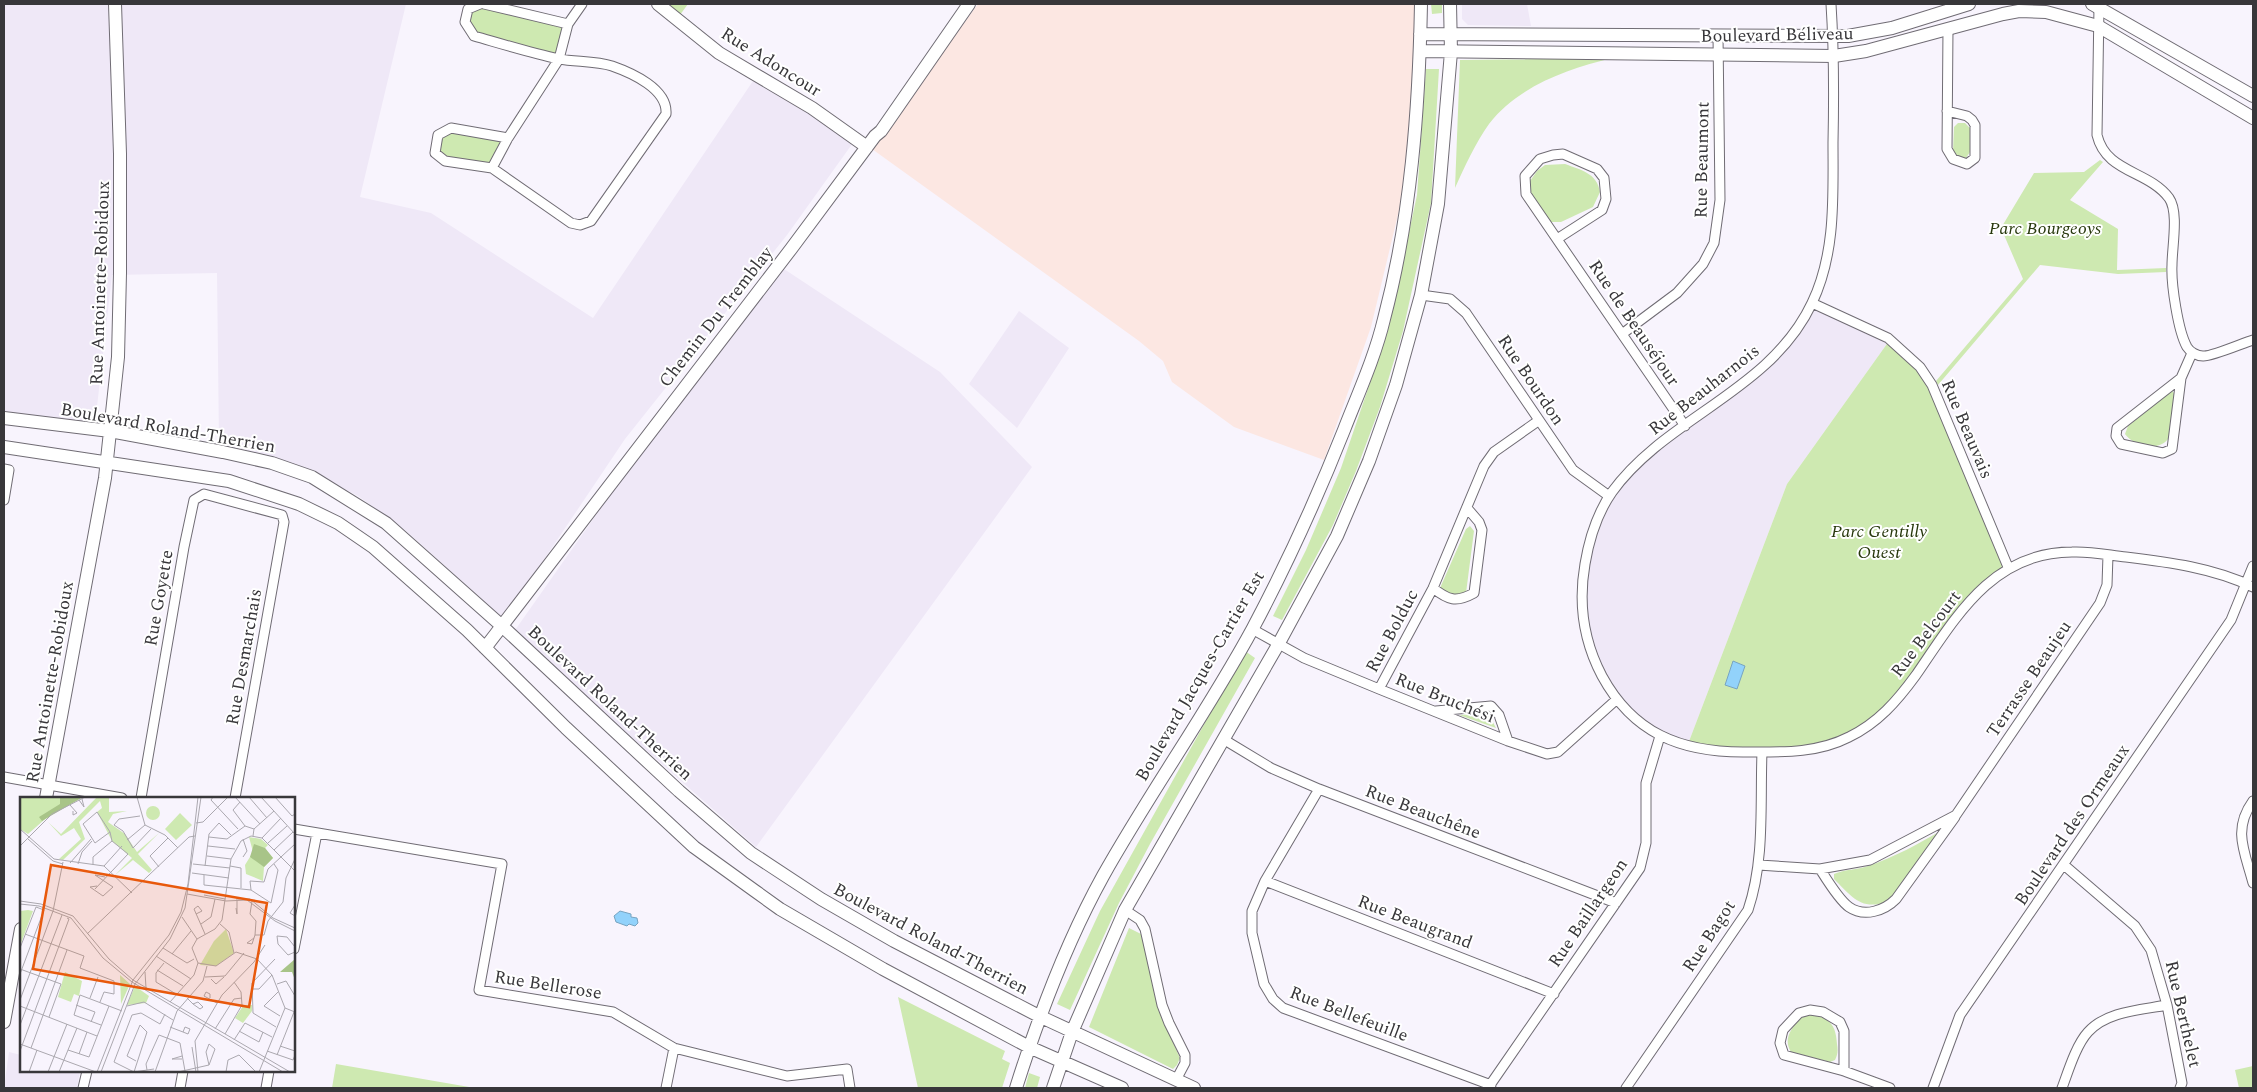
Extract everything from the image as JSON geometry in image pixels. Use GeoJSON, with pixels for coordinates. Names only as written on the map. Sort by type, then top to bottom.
{"type":"FeatureCollection","features":[{"type":"Feature","properties":{"kind":"main road","name":"Rue Antoinette-Robidoux"},"geometry":{"type":"LineString","coordinates":[[46,797],[107,462],[118,357],[120,154],[114,4]]}},
{"type":"Feature","properties":{"kind":"main road","name":"Rue Adoncour"},"geometry":{"type":"LineString","coordinates":[[658,4],[719,53],[812,108],[867,147]]}},
{"type":"Feature","properties":{"kind":"main road","name":"Chemin Du Tremblay"},"geometry":{"type":"LineString","coordinates":[[485,648],[503,627],[881,131],[969,4]]}},
{"type":"Feature","properties":{"kind":"main road","name":"Boulevard Jacques-Cartier Est"},"geometry":{"type":"LineString","coordinates":[[1016,1088],[1039,1016],[1059,965],[1103,877],[1252,629],[1317,499],[1361,387],[1384,321],[1399,251],[1414,148],[1421,4]]}},
{"type":"Feature","properties":{"kind":"main road"},"geometry":{"type":"LineString","coordinates":[[1053,1088],[1072,1032],[1125,910],[1279,643],[1337,536],[1370,461],[1396,385],[1421,295],[1438,204],[1451,52],[1450,4]]}},
{"type":"Feature","properties":{"kind":"main road","name":"Boulevard Béliveau"},"geometry":{"type":"LineString","coordinates":[[1420,34],[1848,36],[1892,28],[1969,4]]}},
{"type":"Feature","properties":{"kind":"main road"},"geometry":{"type":"LineString","coordinates":[[2096,5],[2253,96]]}},
{"type":"Feature","properties":{"kind":"main road","name":"Boulevard Béliveau"},"geometry":{"type":"LineString","coordinates":[[1420,51],[1834,56],[1866,51],[2019,12],[2046,12],[2098,26],[2253,118]]}},
{"type":"Feature","properties":{"kind":"main road","name":"Boulevard Roland-Therrien"},"geometry":{"type":"LineString","coordinates":[[4,418],[110,431],[272,463],[312,477],[348,497],[386,523],[503,627],[679,791],[751,854],[829,904],[1039,1016],[1194,1088]]}},
{"type":"Feature","properties":{"kind":"main road"},"geometry":{"type":"LineString","coordinates":[[4,447],[230,481],[299,504],[338,524],[373,547],[485,648],[566,728],[705,855],[788,914],[883,969],[1029,1047],[1122,1088]]}},
{"type":"Feature","properties":{"kind":"main road"},"geometry":{"type":"LineString","coordinates":[[4,1022],[20,934]]}},
{"type":"Feature","properties":{"kind":"street"},"geometry":{"type":"LineString","coordinates":[[508,138],[451,128],[438,135],[435,153],[445,161],[492,168],[571,223],[580,225],[591,222],[666,114],[663,98],[647,84],[628,73],[611,66],[559,59],[474,36],[465,22],[468,9],[482,4],[568,24]]}},
{"type":"Feature","properties":{"kind":"street"},"geometry":{"type":"LineString","coordinates":[[492,168],[508,138],[559,59],[568,24],[582,4]]}},
{"type":"Feature","properties":{"kind":"street","name":"Rue Beauharnois"},"geometry":{"type":"LineString","coordinates":[[1660,736],[1634,720],[1616,700],[1600,673],[1591,651],[1583,626],[1580,591],[1587,553],[1596,523],[1609,496],[1629,471],[1685,426],[1729,395],[1772,359],[1794,332],[1812,303],[1827,259],[1833,214],[1834,56],[1831,4]]}},
{"type":"Feature","properties":{"kind":"street"},"geometry":{"type":"LineString","coordinates":[[2096,5],[2098,26],[2097,135],[2099,143],[2106,156],[2160,189],[2174,209],[2172,267],[2175,303],[2186,346],[2192,353],[2204,357],[2253,340]]}},
{"type":"Feature","properties":{"kind":"street"},"geometry":{"type":"LineString","coordinates":[[1948,29],[1948,111],[1949,155],[1953,159],[1967,164],[1975,158],[1975,125],[1967,116],[1948,111]]}},
{"type":"Feature","properties":{"kind":"street","name":"Rue Beaumont"},"geometry":{"type":"LineString","coordinates":[[1622,334],[1678,293],[1703,264],[1714,243],[1720,200],[1718,36]]}},
{"type":"Feature","properties":{"kind":"street","name":"Rue de Beauséjour"},"geometry":{"type":"LineString","coordinates":[[1557,239],[1602,210],[1606,199],[1604,178],[1597,169],[1563,154],[1540,158],[1525,176],[1526,194],[1685,426]]}},
{"type":"Feature","properties":{"kind":"street","name":"Rue Bourdon"},"geometry":{"type":"LineString","coordinates":[[1421,295],[1450,299],[1466,314],[1573,470],[1609,496]]}},
{"type":"Feature","properties":{"kind":"street","name":"Rue Beauvais"},"geometry":{"type":"LineString","coordinates":[[1812,303],[1888,338],[1920,367],[1933,387],[2008,567]]}},
{"type":"Feature","properties":{"kind":"street"},"geometry":{"type":"LineString","coordinates":[[2181,378],[2117,428],[2116,436],[2121,444],[2163,453],[2172,448],[2181,378],[2192,353]]}},
{"type":"Feature","properties":{"kind":"street","name":"Rue Bolduc"},"geometry":{"type":"LineString","coordinates":[[1379,689],[1433,588],[1484,466],[1494,452],[1538,421]]}},
{"type":"Feature","properties":{"kind":"street"},"geometry":{"type":"LineString","coordinates":[[4,500],[6,470]]}},
{"type":"Feature","properties":{"kind":"street","name":"Rue Goyette"},"geometry":{"type":"LineString","coordinates":[[141,797],[184,547],[194,500],[204,494],[282,515],[284,522]]}},
{"type":"Feature","properties":{"kind":"street","name":"Rue Bolduc"},"geometry":{"type":"LineString","coordinates":[[1433,588],[1446,598],[1462,600],[1474,593],[1482,530],[1479,522],[1467,508]]}},
{"type":"Feature","properties":{"kind":"street","name":"Rue Desmarchais"},"geometry":{"type":"LineString","coordinates":[[235,797],[284,522]]}},
{"type":"Feature","properties":{"kind":"street","name":"Rue Belcourt"},"geometry":{"type":"LineString","coordinates":[[1660,736],[1701,750],[1792,752],[1823,747],[1853,736],[1881,717],[1907,687],[1967,602],[2008,567],[2031,558],[2058,552],[2074,552],[2177,563],[2250,585]]}},
{"type":"Feature","properties":{"kind":"street","name":"Terrasse Beaujeu"},"geometry":{"type":"LineString","coordinates":[[1820,869],[1850,908],[1866,913],[1886,909],[1956,815],[2100,603],[2107,585],[2108,555]]}},
{"type":"Feature","properties":{"kind":"street","name":"Boulevard des Ormeaux"},"geometry":{"type":"LineString","coordinates":[[1933,1088],[1960,1015],[2231,620],[2250,585],[2253,566]]}},
{"type":"Feature","properties":{"kind":"street","name":"Rue Bruchési"},"geometry":{"type":"LineString","coordinates":[[1252,629],[1304,658],[1508,741],[1547,754],[1558,752],[1616,700]]}},
{"type":"Feature","properties":{"kind":"street"},"geometry":{"type":"LineString","coordinates":[[1434,711],[1490,706],[1499,715],[1508,741]]}},
{"type":"Feature","properties":{"kind":"street","name":"Rue Baillargeon"},"geometry":{"type":"LineString","coordinates":[[1489,1086],[1640,868],[1646,843],[1646,783],[1660,736]]}},
{"type":"Feature","properties":{"kind":"street","name":"Rue Beauchêne"},"geometry":{"type":"LineString","coordinates":[[1223,739],[1271,768],[1319,789],[1616,903]]}},
{"type":"Feature","properties":{"kind":"street","name":"Rue Bagot"},"geometry":{"type":"LineString","coordinates":[[1626,1088],[1748,910],[1759,865],[1762,752]]}},
{"type":"Feature","properties":{"kind":"street"},"geometry":{"type":"LineString","coordinates":[[4,777],[116,797]]}},
{"type":"Feature","properties":{"kind":"street","name":"Rue Bellefeuille"},"geometry":{"type":"LineString","coordinates":[[1319,789],[1265,881],[1252,911],[1252,934],[1264,984],[1273,999],[1283,1008],[1489,1086]]}},
{"type":"Feature","properties":{"kind":"street"},"geometry":{"type":"LineString","coordinates":[[2253,801],[2246,811],[2241,826],[2253,884]]}},
{"type":"Feature","properties":{"kind":"street","name":"Terrasse Beaujeu"},"geometry":{"type":"LineString","coordinates":[[1759,865],[1820,869],[1870,860],[1956,815]]}},
{"type":"Feature","properties":{"kind":"street","name":"Rue Bellerose"},"geometry":{"type":"LineString","coordinates":[[295,828],[502,864],[479,990],[614,1012],[674,1048],[787,1076],[847,1069],[850,1088]]}},
{"type":"Feature","properties":{"kind":"street"},"geometry":{"type":"LineString","coordinates":[[295,944],[317,833]]}},
{"type":"Feature","properties":{"kind":"street","name":"Rue Berthelet"},"geometry":{"type":"LineString","coordinates":[[2064,864],[2135,926],[2151,950],[2167,1005],[2182,1083],[2180,1088]]}},
{"type":"Feature","properties":{"kind":"street","name":"Rue Beaugrand"},"geometry":{"type":"LineString","coordinates":[[1265,881],[1554,994]]}},
{"type":"Feature","properties":{"kind":"street"},"geometry":{"type":"LineString","coordinates":[[1125,910],[1140,920],[1145,929],[1162,1005],[1185,1055],[1185,1063],[1176,1080]]}},
{"type":"Feature","properties":{"kind":"street"},"geometry":{"type":"LineString","coordinates":[[2062,1088],[2088,1032],[2112,1016],[2167,1005]]}},
{"type":"Feature","properties":{"kind":"street"},"geometry":{"type":"LineString","coordinates":[[1844,1071],[1844,1031],[1840,1022],[1823,1012],[1810,1010],[1799,1013],[1783,1030],[1780,1043],[1784,1055],[1844,1071],[1890,1088]]}},
{"type":"Feature","properties":{"kind":"street"},"geometry":{"type":"LineString","coordinates":[[666,1088],[674,1048]]}},
{"type":"Feature","properties":{"kind":"street"},"geometry":{"type":"LineString","coordinates":[[83,1088],[86,1072]]}},
{"type":"Feature","properties":{"kind":"street"},"geometry":{"type":"LineString","coordinates":[[180,1088],[183,1072]]}},
{"type":"Feature","properties":{"kind":"street"},"geometry":{"type":"LineString","coordinates":[[266,1088],[269,1072]]}},
{"type":"Feature","properties":{"kind":"shaded area"},"geometry":{"type":"Polygon","coordinates":[[[4,4],[406,4],[360,197],[431,213],[593,318],[757,75],[855,140],[787,235],[625,439],[504,619],[405,530],[358,496],[311,472],[271,457],[219,443],[217,273],[112,275],[95,424],[4,412],[4,4]]]}},
{"type":"Feature","properties":{"kind":"shaded area"},"geometry":{"type":"Polygon","coordinates":[[[978,4],[1421,4],[1414,148],[1371,327],[1324,460],[1234,427],[1172,382],[1163,361],[1139,341],[872,149],[978,4]]]}},
{"type":"Feature","properties":{"kind":"shaded area"},"geometry":{"type":"Polygon","coordinates":[[[1462,4],[1527,4],[1531,26],[1468,25],[1462,19],[1462,4]]]}},
{"type":"Feature","properties":{"kind":"shaded area"},"geometry":{"type":"Polygon","coordinates":[[[784,269],[940,372],[1032,467],[756,847],[513,633],[637,457],[784,269]]]}},
{"type":"Feature","properties":{"kind":"shaded area"},"geometry":{"type":"Polygon","coordinates":[[[1814,307],[1889,341],[1787,484],[1688,744],[1661,734],[1618,699],[1594,651],[1582,592],[1590,553],[1599,524],[1616,493],[1630,475],[1652,455],[1729,399],[1752,379],[1814,307]]]}},
{"type":"Feature","properties":{"kind":"shaded area"},"geometry":{"type":"Polygon","coordinates":[[[1019,311],[1069,348],[1017,428],[969,384],[1019,311]]]}},
{"type":"Feature","properties":{"kind":"shaded area"},"geometry":{"type":"Polygon","coordinates":[[[9,1052],[20,1055],[20,1072],[80,1072],[77,1088],[4,1087],[9,1052]]]}},
{"type":"Feature","properties":{"kind":"green space"},"geometry":{"type":"Polygon","coordinates":[[[662,4],[688,4],[677,19],[662,4]]]}},
{"type":"Feature","properties":{"kind":"green space"},"geometry":{"type":"Polygon","coordinates":[[[1431,4],[1442,4],[1442,13],[1432,14],[1431,4]]]}},
{"type":"Feature","properties":{"kind":"green space"},"geometry":{"type":"Polygon","coordinates":[[[482,6],[564,26],[557,55],[476,34],[468,21],[471,11],[482,6]]]}},
{"type":"Feature","properties":{"kind":"green space"},"geometry":{"type":"Polygon","coordinates":[[[1612,58],[1561,74],[1529,89],[1514,99],[1489,124],[1470,155],[1455,188],[1460,60],[1612,58]]]}},
{"type":"Feature","properties":{"kind":"green space"},"geometry":{"type":"Polygon","coordinates":[[[1426,69],[1439,69],[1431,203],[1403,331],[1380,407],[1356,471],[1333,525],[1282,620],[1273,616],[1306,550],[1341,468],[1388,330],[1417,195],[1426,69]]]}},
{"type":"Feature","properties":{"kind":"green space"},"geometry":{"type":"Polygon","coordinates":[[[1958,123],[1965,123],[1970,128],[1970,152],[1966,158],[1954,154],[1953,151],[1954,127],[1958,123]]]}},
{"type":"Feature","properties":{"kind":"green space"},"geometry":{"type":"Polygon","coordinates":[[[451,130],[504,140],[491,165],[446,158],[438,152],[440,136],[451,130]]]}},
{"type":"Feature","properties":{"kind":"green space","name":"Parc Bourgeoys"},"geometry":{"type":"Polygon","coordinates":[[[2100,160],[2103,162],[2070,200],[2118,229],[2117,270],[2166,268],[2166,272],[2118,274],[2040,265],[1938,385],[1936,381],[2023,279],[2001,228],[2034,173],[2084,172],[2100,160]]]}},
{"type":"Feature","properties":{"kind":"green space"},"geometry":{"type":"Polygon","coordinates":[[[1565,164],[1592,176],[1596,180],[1600,192],[1593,207],[1561,222],[1550,222],[1531,194],[1530,181],[1537,171],[1545,165],[1565,164]]]}},
{"type":"Feature","properties":{"kind":"green space","name":"Parc Gentilly Ouest"},"geometry":{"type":"Polygon","coordinates":[[[1889,341],[1918,368],[1929,385],[2005,566],[1967,600],[1880,716],[1853,733],[1826,743],[1803,748],[1747,749],[1688,744],[1787,484],[1889,341]]]}},
{"type":"Feature","properties":{"kind":"green space"},"geometry":{"type":"Polygon","coordinates":[[[2172,390],[2176,397],[2168,439],[2159,445],[2146,446],[2129,438],[2125,434],[2128,426],[2172,390]]]}},
{"type":"Feature","properties":{"kind":"green space"},"geometry":{"type":"Polygon","coordinates":[[[1470,526],[1474,531],[1466,593],[1451,596],[1440,588],[1466,529],[1470,526]]]}},
{"type":"Feature","properties":{"kind":"green space"},"geometry":{"type":"Polygon","coordinates":[[[1245,651],[1255,658],[1150,844],[1119,903],[1070,1010],[1057,1004],[1100,911],[1245,651]]]}},
{"type":"Feature","properties":{"kind":"green space"},"geometry":{"type":"Polygon","coordinates":[[[1488,713],[1496,728],[1459,715],[1488,713]]]}},
{"type":"Feature","properties":{"kind":"green space"},"geometry":{"type":"Polygon","coordinates":[[[1942,830],[1888,901],[1871,905],[1864,903],[1852,896],[1834,879],[1834,874],[1888,859],[1942,830]]]}},
{"type":"Feature","properties":{"kind":"green space"},"geometry":{"type":"Polygon","coordinates":[[[1129,928],[1141,934],[1161,1015],[1180,1058],[1173,1069],[1089,1027],[1129,928]]]}},
{"type":"Feature","properties":{"kind":"green space"},"geometry":{"type":"Polygon","coordinates":[[[898,997],[1005,1051],[1002,1059],[1010,1063],[1002,1088],[918,1088],[898,997]]]}},
{"type":"Feature","properties":{"kind":"green space"},"geometry":{"type":"Polygon","coordinates":[[[1815,1014],[1829,1021],[1834,1028],[1838,1048],[1835,1060],[1830,1062],[1791,1052],[1789,1047],[1789,1035],[1799,1018],[1815,1014]]]}},
{"type":"Feature","properties":{"kind":"green space"},"geometry":{"type":"Polygon","coordinates":[[[336,1064],[475,1088],[332,1088],[336,1064]]]}},
{"type":"Feature","properties":{"kind":"green space"},"geometry":{"type":"Polygon","coordinates":[[[2253,1066],[2253,1088],[2239,1088],[2235,1070],[2253,1066]]]}},
{"type":"Feature","properties":{"kind":"green space"},"geometry":{"type":"Polygon","coordinates":[[[1029,1073],[1040,1077],[1037,1088],[1025,1088],[1029,1073]]]}},
{"type":"Feature","properties":{"kind":"water"},"geometry":{"type":"Polygon","coordinates":[[[1733,661],[1745,666],[1737,689],[1725,685],[1733,661]]]}},
{"type":"Feature","properties":{"kind":"water"},"geometry":{"type":"Polygon","coordinates":[[[620,911],[637,918],[638,923],[635,926],[629,924],[627,926],[616,922],[614,916],[620,911]]]}}]}
